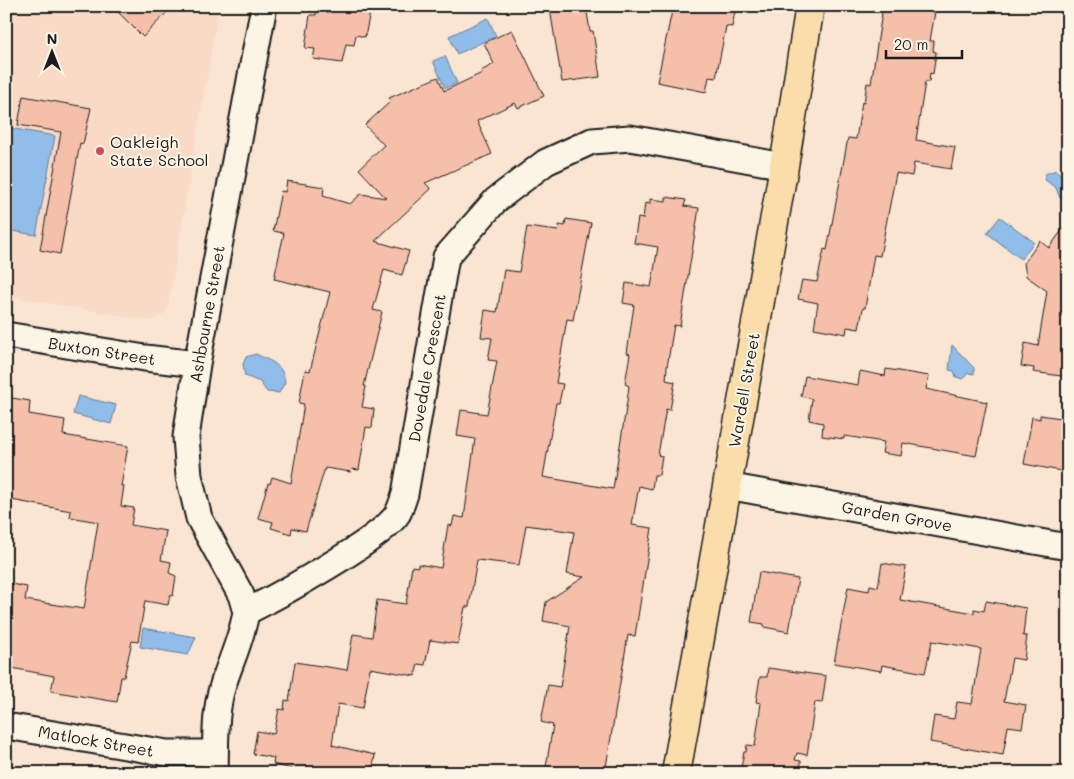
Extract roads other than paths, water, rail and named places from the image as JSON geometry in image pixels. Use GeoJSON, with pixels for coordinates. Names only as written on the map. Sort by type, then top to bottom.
{"type":"FeatureCollection","features":[{"type":"Feature","properties":{"kind":"highway","name":"Wardell Street"},"geometry":{"type":"LineString","coordinates":[[676,773],[784,166],[810,6]]}},
{"type":"Feature","properties":{"kind":"street","name":"Ashbourne Street"},"geometry":{"type":"LineString","coordinates":[[246,612],[241,596],[199,518],[189,476],[186,437],[197,364],[264,6]]}},
{"type":"Feature","properties":{"kind":"street","name":"Dovedale Crescent"},"geometry":{"type":"LineString","coordinates":[[246,612],[276,597],[378,533],[398,514],[405,494],[446,257],[496,200],[546,162],[592,141],[630,138],[784,166]]}},
{"type":"Feature","properties":{"kind":"street","name":"Buxton Street"},"geometry":{"type":"LineString","coordinates":[[6,335],[145,358],[197,364]]}},
{"type":"Feature","properties":{"kind":"street","name":"Garden Grove"},"geometry":{"type":"LineString","coordinates":[[726,486],[1068,547]]}},
{"type":"Feature","properties":{"kind":"street"},"geometry":{"type":"LineString","coordinates":[[215,763],[215,738],[222,687],[243,632],[246,612]]}},
{"type":"Feature","properties":{"kind":"street","name":"Matlock Street"},"geometry":{"type":"LineString","coordinates":[[6,726],[215,763]]}},
{"type":"Feature","properties":{"kind":"water"},"geometry":{"type":"Polygon","coordinates":[[[488,18],[496,36],[457,54],[449,36],[488,18]]]}},
{"type":"Feature","properties":{"kind":"water"},"geometry":{"type":"Polygon","coordinates":[[[445,56],[457,83],[445,88],[433,61],[445,56]]]}},
{"type":"Feature","properties":{"kind":"water"},"geometry":{"type":"Polygon","coordinates":[[[9,128],[55,136],[36,235],[6,230],[6,144],[9,128]]]}},
{"type":"Feature","properties":{"kind":"water"},"geometry":{"type":"Polygon","coordinates":[[[1056,170],[1068,182],[1068,201],[1060,198],[1056,188],[1045,180],[1045,174],[1056,170]]]}},
{"type":"Feature","properties":{"kind":"water"},"geometry":{"type":"Polygon","coordinates":[[[1000,217],[1034,242],[1021,259],[987,233],[1000,217]]]}},
{"type":"Feature","properties":{"kind":"water"},"geometry":{"type":"Polygon","coordinates":[[[952,345],[974,368],[974,374],[968,373],[963,379],[956,377],[954,371],[949,370],[952,345]]]}},
{"type":"Feature","properties":{"kind":"water"},"geometry":{"type":"Polygon","coordinates":[[[256,354],[271,361],[282,371],[285,382],[279,393],[267,392],[260,382],[245,376],[243,364],[246,357],[256,354]]]}},
{"type":"Feature","properties":{"kind":"water"},"geometry":{"type":"Polygon","coordinates":[[[78,396],[116,405],[111,424],[73,414],[78,396]]]}},
{"type":"Feature","properties":{"kind":"water"},"geometry":{"type":"Polygon","coordinates":[[[143,628],[196,637],[188,655],[140,647],[143,628]]]}},
{"type":"Feature","properties":{"kind":"place","name":"Oakleigh State School"},"geometry":{"type":"Point","coordinates":[100,151]}}]}
